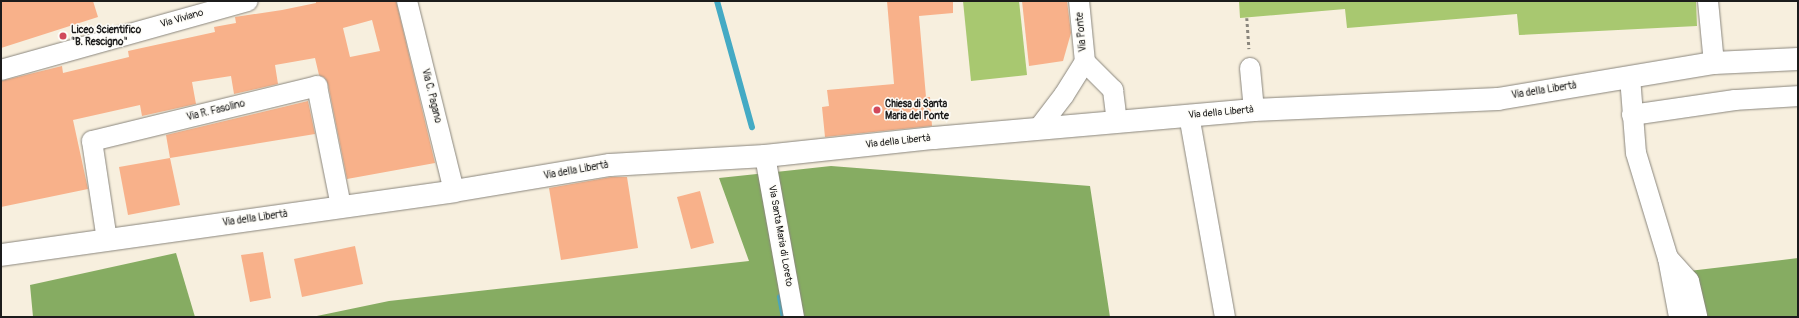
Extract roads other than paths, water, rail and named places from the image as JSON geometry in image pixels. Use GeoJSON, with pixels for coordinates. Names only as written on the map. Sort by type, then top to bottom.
{"type":"FeatureCollection","features":[{"type":"Feature","properties":{"kind":"main road","name":"Via della Libertà"},"geometry":{"type":"LineString","coordinates":[[1,255],[454,191],[610,164],[765,156],[1069,126],[1254,110],[1498,99],[1714,63],[1798,59]]}},
{"type":"Feature","properties":{"kind":"street","name":"Via Viviano"},"geometry":{"type":"LineString","coordinates":[[1,70],[248,1]]}},
{"type":"Feature","properties":{"kind":"street","name":"Via C. Pagano"},"geometry":{"type":"LineString","coordinates":[[407,1],[454,191]]}},
{"type":"Feature","properties":{"kind":"street","name":"Via Ponte"},"geometry":{"type":"LineString","coordinates":[[1038,129],[1064,96],[1085,62],[1079,1]]}},
{"type":"Feature","properties":{"kind":"street"},"geometry":{"type":"LineString","coordinates":[[1708,1],[1714,63]]}},
{"type":"Feature","properties":{"kind":"street","name":"Via Ponte"},"geometry":{"type":"LineString","coordinates":[[1085,62],[1113,90],[1117,122]]}},
{"type":"Feature","properties":{"kind":"street"},"geometry":{"type":"LineString","coordinates":[[1250,68],[1254,110]]}},
{"type":"Feature","properties":{"kind":"street"},"geometry":{"type":"LineString","coordinates":[[1630,77],[1636,153],[1668,258],[1680,317]]}},
{"type":"Feature","properties":{"kind":"street","name":"Via R. Fasolino"},"geometry":{"type":"LineString","coordinates":[[107,240],[92,141],[317,86],[341,206]]}},
{"type":"Feature","properties":{"kind":"street"},"geometry":{"type":"LineString","coordinates":[[1064,96],[1062,111],[1069,126]]}},
{"type":"Feature","properties":{"kind":"street"},"geometry":{"type":"LineString","coordinates":[[1632,116],[1735,100],[1798,96]]}},
{"type":"Feature","properties":{"kind":"street"},"geometry":{"type":"LineString","coordinates":[[1189,115],[1225,317]]}},
{"type":"Feature","properties":{"kind":"street","name":"Via Santa Maria di Loreto"},"geometry":{"type":"LineString","coordinates":[[765,156],[794,317]]}},
{"type":"Feature","properties":{"kind":"street"},"geometry":{"type":"LineString","coordinates":[[1668,258],[1690,281],[1697,317]]}},
{"type":"Feature","properties":{"kind":"waterway"},"geometry":{"type":"LineString","coordinates":[[717,1],[752,127]]}},
{"type":"Feature","properties":{"kind":"waterway"},"geometry":{"type":"LineString","coordinates":[[780,297],[784,317]]}},
{"type":"Feature","properties":{"kind":"place","name":"Liceo Scientifico \"B. Rescigno\""},"geometry":{"type":"Point","coordinates":[63,36]}},
{"type":"Feature","properties":{"kind":"place","name":"Chiesa di Santa Maria del Ponte"},"geometry":{"type":"Point","coordinates":[877,110]}}]}
